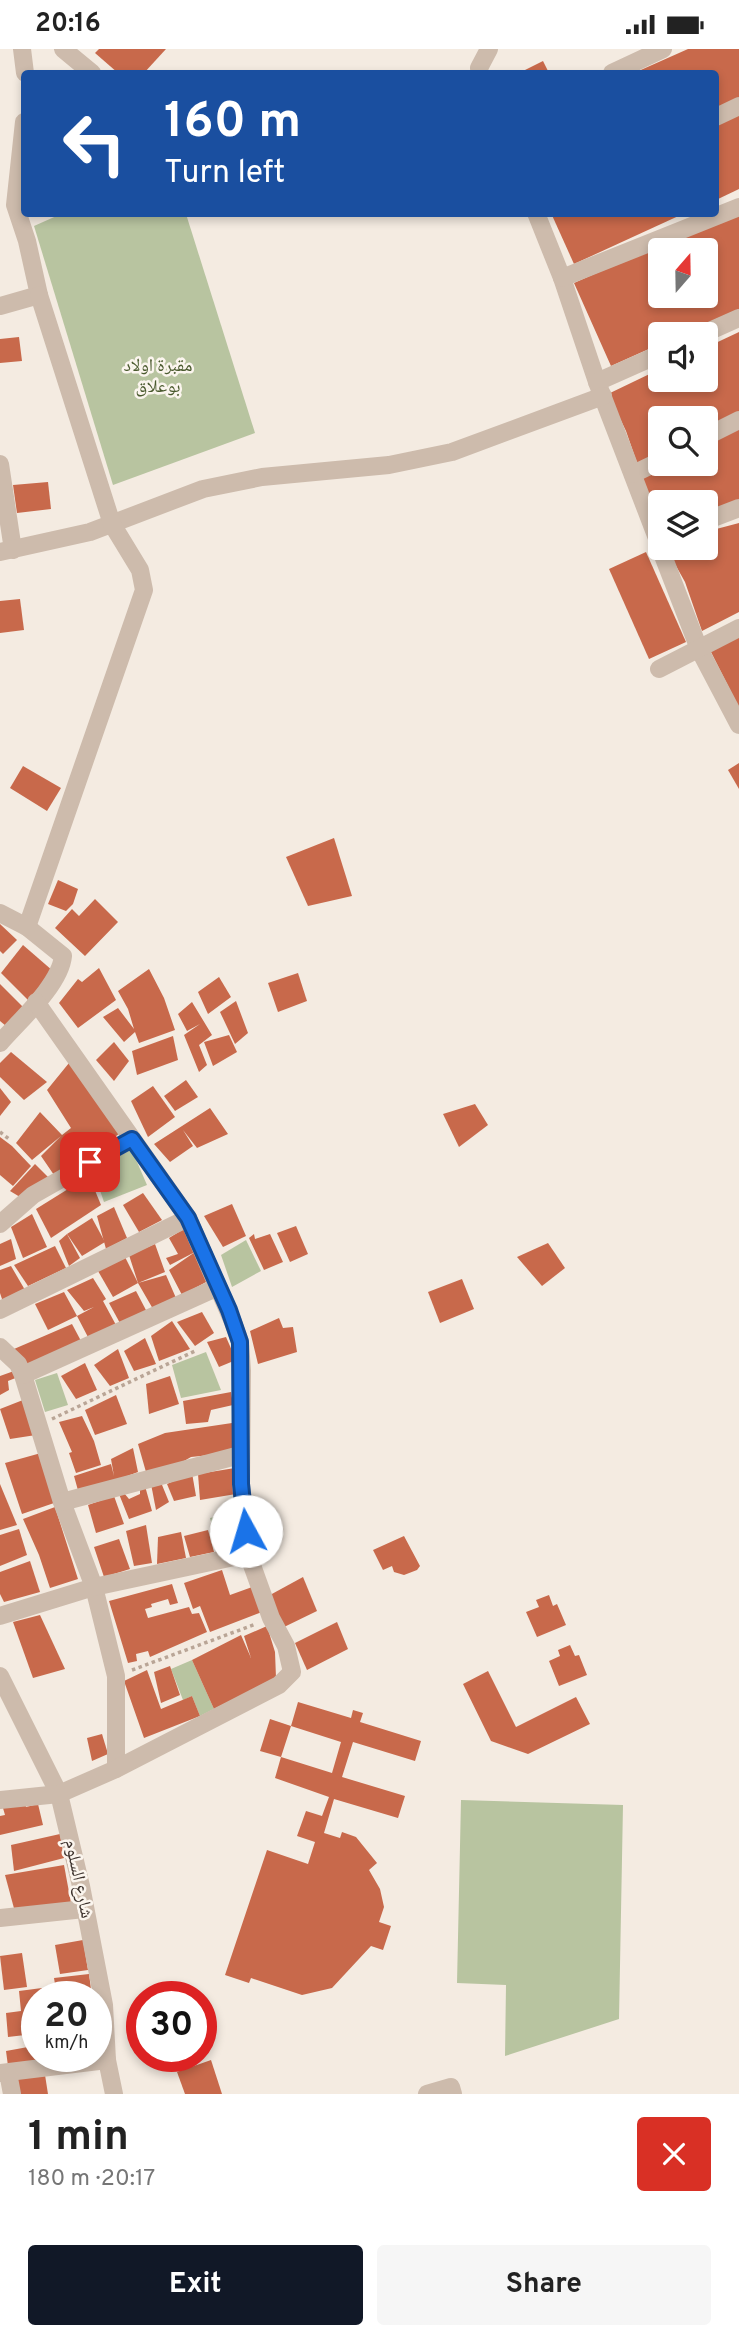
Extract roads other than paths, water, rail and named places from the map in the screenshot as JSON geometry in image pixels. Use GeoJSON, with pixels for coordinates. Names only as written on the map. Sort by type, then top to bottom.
{"type":"FeatureCollection","features":[{"type":"Feature","properties":{"kind":"street"},"geometry":{"type":"LineString","coordinates":[[22,49],[25,70]]}},
{"type":"Feature","properties":{"kind":"street"},"geometry":{"type":"LineString","coordinates":[[63,49],[88,70]]}},
{"type":"Feature","properties":{"kind":"street"},"geometry":{"type":"LineString","coordinates":[[479,70],[489,49]]}},
{"type":"Feature","properties":{"kind":"street"},"geometry":{"type":"LineString","coordinates":[[618,70],[663,49]]}},
{"type":"Feature","properties":{"kind":"street"},"geometry":{"type":"LineString","coordinates":[[719,116],[739,106]]}},
{"type":"Feature","properties":{"kind":"street"},"geometry":{"type":"LineString","coordinates":[[21,137],[8,206],[27,241],[39,295],[112,524],[140,570],[144,590],[27,927]]}},
{"type":"Feature","properties":{"kind":"street"},"geometry":{"type":"LineString","coordinates":[[719,215],[739,207]]}},
{"type":"Feature","properties":{"kind":"street"},"geometry":{"type":"LineString","coordinates":[[538,217],[648,514]]}},
{"type":"Feature","properties":{"kind":"street"},"geometry":{"type":"LineString","coordinates":[[562,278],[714,217]]}},
{"type":"Feature","properties":{"kind":"street"},"geometry":{"type":"LineString","coordinates":[[0,306],[39,295]]}},
{"type":"Feature","properties":{"kind":"street"},"geometry":{"type":"LineString","coordinates":[[718,327],[739,318]]}},
{"type":"Feature","properties":{"kind":"street"},"geometry":{"type":"LineString","coordinates":[[0,464],[6,551],[90,532],[202,489],[262,477],[389,465],[452,452],[600,389],[648,361]]}},
{"type":"Feature","properties":{"kind":"street"},"geometry":{"type":"LineString","coordinates":[[718,430],[739,420]]}},
{"type":"Feature","properties":{"kind":"street"},"geometry":{"type":"LineString","coordinates":[[633,474],[648,467]]}},
{"type":"Feature","properties":{"kind":"street"},"geometry":{"type":"LineString","coordinates":[[718,516],[739,508]]}},
{"type":"Feature","properties":{"kind":"street"},"geometry":{"type":"LineString","coordinates":[[665,560],[699,649],[739,725]]}},
{"type":"Feature","properties":{"kind":"street"},"geometry":{"type":"LineString","coordinates":[[659,669],[739,628]]}},
{"type":"Feature","properties":{"kind":"street"},"geometry":{"type":"LineString","coordinates":[[0,913],[27,927],[63,957],[62,970],[46,992],[0,1043]]}},
{"type":"Feature","properties":{"kind":"street"},"geometry":{"type":"LineString","coordinates":[[0,1800],[59,1794],[116,1769],[279,1685],[292,1672],[291,1661],[271,1618],[248,1554],[241,1484],[240,1342],[188,1218],[36,1002]]}},
{"type":"Feature","properties":{"kind":"street"},"geometry":{"type":"LineString","coordinates":[[0,1224],[33,1195],[132,1139]]}},
{"type":"Feature","properties":{"kind":"street"},"geometry":{"type":"LineString","coordinates":[[0,1310],[188,1218]]}},
{"type":"Feature","properties":{"kind":"street"},"geometry":{"type":"LineString","coordinates":[[23,1375],[218,1287]]}},
{"type":"Feature","properties":{"kind":"street"},"geometry":{"type":"LineString","coordinates":[[0,1347],[18,1364],[23,1375],[62,1502],[94,1587],[117,1676],[116,1769]]}},
{"type":"Feature","properties":{"kind":"street"},"geometry":{"type":"LineString","coordinates":[[62,1502],[240,1455]]}},
{"type":"Feature","properties":{"kind":"street"},"geometry":{"type":"LineString","coordinates":[[0,1616],[94,1587],[248,1554]]}},
{"type":"Feature","properties":{"kind":"street","name":"شارع السلوم"},"geometry":{"type":"LineString","coordinates":[[0,1676],[59,1794],[99,1981]]}},
{"type":"Feature","properties":{"kind":"street"},"geometry":{"type":"LineString","coordinates":[[0,1918],[84,1909]]}},
{"type":"Feature","properties":{"kind":"street"},"geometry":{"type":"LineString","coordinates":[[12,2094],[2,2072],[21,2070]]}},
{"type":"Feature","properties":{"kind":"street","name":"شارع السلوم"},"geometry":{"type":"LineString","coordinates":[[109,2072],[114,2094]]}},
{"type":"Feature","properties":{"kind":"street"},"geometry":{"type":"LineString","coordinates":[[427,2094],[450,2087],[453,2094]]}},
{"type":"Feature","properties":{"kind":"park label","name":"مقبرة اولاد بوعلاق"},"geometry":{"type":"Point","coordinates":[158,376]}}]}
